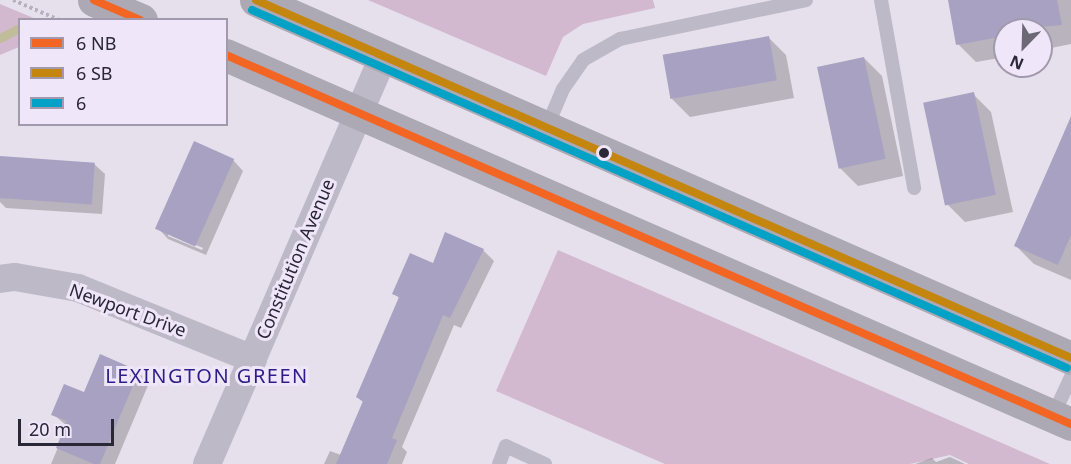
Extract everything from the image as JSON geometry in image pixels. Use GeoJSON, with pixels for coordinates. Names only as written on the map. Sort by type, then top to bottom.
{"type":"FeatureCollection","features":[{"type":"Feature","properties":{"kind":"main road"},"geometry":{"type":"LineString","coordinates":[[256,0],[1071,358]]}},
{"type":"Feature","properties":{"kind":"main road"},"geometry":{"type":"LineString","coordinates":[[228,57],[360,111],[1062,420]]}},
{"type":"Feature","properties":{"kind":"street","name":"Constitution Avenue"},"geometry":{"type":"LineString","coordinates":[[207,464],[384,55]]}},
{"type":"Feature","properties":{"kind":"street","name":"Newport Drive"},"geometry":{"type":"LineString","coordinates":[[0,279],[15,277],[78,288],[253,359]]}},
{"type":"Feature","properties":{"kind":"lane"},"geometry":{"type":"LineString","coordinates":[[547,127],[563,89],[584,60],[620,39],[806,0]]}},
{"type":"Feature","properties":{"kind":"lane"},"geometry":{"type":"LineString","coordinates":[[881,0],[914,188]]}},
{"type":"Feature","properties":{"kind":"lane"},"geometry":{"type":"LineString","coordinates":[[1062,420],[1071,377]]}},
{"type":"Feature","properties":{"kind":"lane"},"geometry":{"type":"LineString","coordinates":[[499,464],[507,446],[545,464]]}},
{"type":"Feature","properties":{"kind":"path"},"geometry":{"type":"LineString","coordinates":[[13,0],[55,18]]}},
{"type":"Feature","properties":{"kind":"shaded area"},"geometry":{"type":"Polygon","coordinates":[[[368,0],[653,0],[655,8],[583,24],[563,37],[546,76],[368,0]]]}},
{"type":"Feature","properties":{"kind":"shaded area"},"geometry":{"type":"Polygon","coordinates":[[[0,4],[34,18],[18,18],[18,47],[0,55],[0,4]]]}},
{"type":"Feature","properties":{"kind":"shaded area"},"geometry":{"type":"Polygon","coordinates":[[[558,250],[1050,464],[969,464],[950,455],[910,464],[665,464],[496,391],[558,250]]]}},
{"type":"Feature","properties":{"kind":"building"},"geometry":{"type":"Polygon","coordinates":[[[948,0],[1057,0],[1062,25],[1053,26],[1053,18],[993,18],[993,38],[956,45],[948,0]]]}},
{"type":"Feature","properties":{"kind":"building"},"geometry":{"type":"Polygon","coordinates":[[[769,36],[777,80],[670,99],[663,55],[769,36]]]}},
{"type":"Feature","properties":{"kind":"building"},"geometry":{"type":"Polygon","coordinates":[[[864,57],[886,159],[839,169],[817,67],[864,57]]]}},
{"type":"Feature","properties":{"kind":"building"},"geometry":{"type":"Polygon","coordinates":[[[974,92],[996,195],[945,206],[923,103],[974,92]]]}},
{"type":"Feature","properties":{"kind":"building"},"geometry":{"type":"Polygon","coordinates":[[[1071,117],[1071,235],[1058,265],[1014,246],[1071,117]]]}},
{"type":"Feature","properties":{"kind":"building"},"geometry":{"type":"Polygon","coordinates":[[[194,141],[234,159],[195,247],[155,229],[194,141]]]}},
{"type":"Feature","properties":{"kind":"building"},"geometry":{"type":"Polygon","coordinates":[[[0,156],[95,163],[92,205],[0,198],[0,156]]]}},
{"type":"Feature","properties":{"kind":"building"},"geometry":{"type":"Polygon","coordinates":[[[445,232],[484,249],[450,318],[443,315],[392,438],[397,440],[387,464],[336,464],[363,401],[356,397],[399,297],[392,294],[410,253],[433,263],[445,232]]]}},
{"type":"Feature","properties":{"kind":"building"},"geometry":{"type":"Polygon","coordinates":[[[100,354],[139,371],[100,464],[94,464],[56,448],[67,421],[51,415],[64,384],[84,392],[100,354]]]}},
{"type":"Feature","properties":{"kind":"waterway"},"geometry":{"type":"LineString","coordinates":[[0,38],[18,29]]}},
{"type":"Feature","properties":{"kind":"transit line"},"geometry":{"type":"LineString","coordinates":[[94,0],[135,18]]}},
{"type":"Feature","properties":{"kind":"transit line"},"geometry":{"type":"LineString","coordinates":[[256,0],[1071,358]]}},
{"type":"Feature","properties":{"kind":"transit line","name":"6"},"geometry":{"type":"LineString","coordinates":[[252,10],[1067,368]]}},
{"type":"Feature","properties":{"kind":"transit line"},"geometry":{"type":"LineString","coordinates":[[228,56],[1071,424]]}},
{"type":"Feature","properties":{"kind":"district","name":"LEXINGTON GREEN"},"geometry":{"type":"Point","coordinates":[207,375]}}]}
